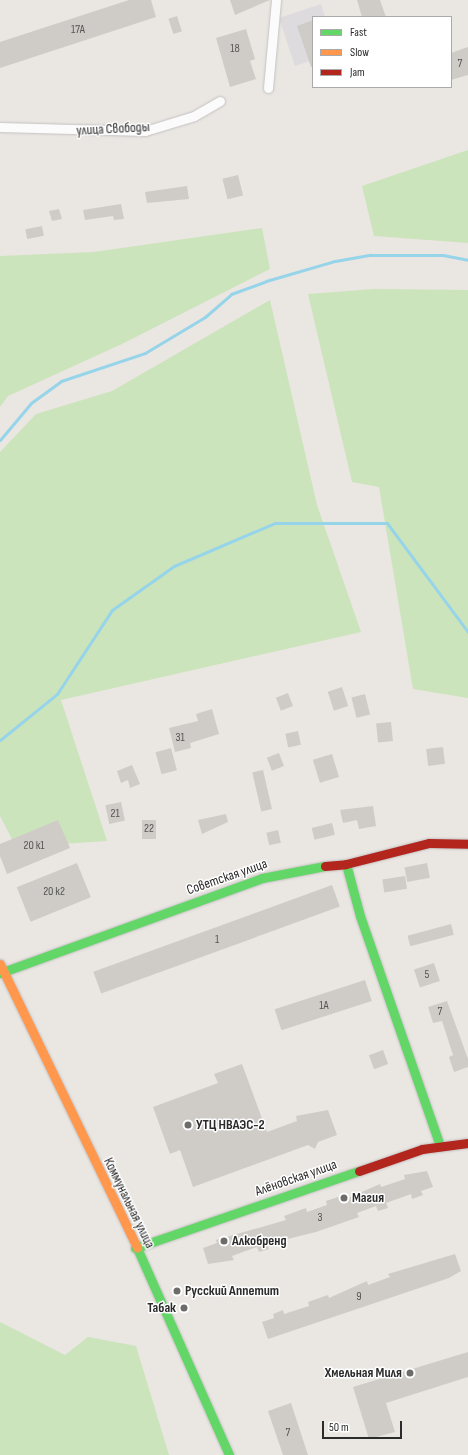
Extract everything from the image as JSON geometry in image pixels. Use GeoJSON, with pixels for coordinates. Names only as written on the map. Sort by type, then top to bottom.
{"type":"FeatureCollection","features":[{"type":"Feature","properties":{"kind":"street"},"geometry":{"type":"LineString","coordinates":[[268,88],[272,20],[276,0]]}},
{"type":"Feature","properties":{"kind":"street","name":"улица Свободы"},"geometry":{"type":"LineString","coordinates":[[0,127],[145,131],[194,116],[220,101]]}},
{"type":"Feature","properties":{"kind":"street","name":"Советская улица"},"geometry":{"type":"LineString","coordinates":[[1,970],[262,878],[309,867],[346,864],[428,843],[468,844]]}},
{"type":"Feature","properties":{"kind":"street"},"geometry":{"type":"LineString","coordinates":[[346,864],[360,916],[440,1146]]}},
{"type":"Feature","properties":{"kind":"street","name":"Коммунальная улица"},"geometry":{"type":"LineString","coordinates":[[1,970],[171,1320],[229,1455]]}},
{"type":"Feature","properties":{"kind":"street","name":"Алёновская улица"},"geometry":{"type":"LineString","coordinates":[[135,1248],[422,1148],[468,1143]]}},
{"type":"Feature","properties":{"kind":"shaded area"},"geometry":{"type":"Polygon","coordinates":[[[321,4],[325,16],[312,16],[312,60],[295,66],[279,18],[321,4]]]}},
{"type":"Feature","properties":{"kind":"green space"},"geometry":{"type":"Polygon","coordinates":[[[468,150],[468,243],[374,236],[362,186],[468,150]]]}},
{"type":"Feature","properties":{"kind":"green space"},"geometry":{"type":"Polygon","coordinates":[[[262,228],[270,269],[122,344],[8,396],[0,407],[0,256],[94,252],[262,228]]]}},
{"type":"Feature","properties":{"kind":"green space"},"geometry":{"type":"Polygon","coordinates":[[[374,289],[468,290],[468,698],[413,689],[379,487],[352,482],[308,294],[374,289]]]}},
{"type":"Feature","properties":{"kind":"green space"},"geometry":{"type":"Polygon","coordinates":[[[270,300],[317,505],[361,632],[61,700],[107,841],[16,847],[0,816],[0,452],[36,414],[112,391],[270,300]]]}},
{"type":"Feature","properties":{"kind":"green space"},"geometry":{"type":"Polygon","coordinates":[[[0,1322],[65,1355],[88,1337],[136,1346],[169,1455],[0,1455],[0,1322]]]}},
{"type":"Feature","properties":{"kind":"building"},"geometry":{"type":"Polygon","coordinates":[[[129,0],[151,0],[156,17],[0,68],[0,42],[129,0]]]}},
{"type":"Feature","properties":{"kind":"building"},"geometry":{"type":"Polygon","coordinates":[[[230,0],[270,0],[235,15],[230,0]]]}},
{"type":"Feature","properties":{"kind":"building"},"geometry":{"type":"Polygon","coordinates":[[[357,0],[380,0],[386,16],[362,16],[357,0]]]}},
{"type":"Feature","properties":{"kind":"building"},"geometry":{"type":"Polygon","coordinates":[[[177,16],[182,31],[173,34],[168,19],[177,16]]]}},
{"type":"Feature","properties":{"kind":"building"},"geometry":{"type":"Polygon","coordinates":[[[312,20],[312,67],[311,67],[297,26],[312,20]]]}},
{"type":"Feature","properties":{"kind":"building"},"geometry":{"type":"Polygon","coordinates":[[[246,29],[255,59],[250,61],[256,79],[230,87],[216,38],[246,29]]]}},
{"type":"Feature","properties":{"kind":"building"},"geometry":{"type":"Polygon","coordinates":[[[468,47],[468,75],[452,80],[452,53],[468,47]]]}},
{"type":"Feature","properties":{"kind":"building"},"geometry":{"type":"Polygon","coordinates":[[[238,175],[243,195],[228,199],[222,179],[238,175]]]}},
{"type":"Feature","properties":{"kind":"building"},"geometry":{"type":"Polygon","coordinates":[[[187,186],[189,199],[147,203],[145,192],[187,186]]]}},
{"type":"Feature","properties":{"kind":"building"},"geometry":{"type":"Polygon","coordinates":[[[121,204],[124,219],[114,220],[113,216],[85,220],[83,210],[121,204]]]}},
{"type":"Feature","properties":{"kind":"building"},"geometry":{"type":"Polygon","coordinates":[[[59,209],[62,219],[52,221],[49,211],[59,209]]]}},
{"type":"Feature","properties":{"kind":"building"},"geometry":{"type":"Polygon","coordinates":[[[42,226],[44,236],[27,239],[25,229],[42,226]]]}},
{"type":"Feature","properties":{"kind":"building"},"geometry":{"type":"Polygon","coordinates":[[[342,687],[348,706],[334,711],[328,692],[342,687]]]}},
{"type":"Feature","properties":{"kind":"building"},"geometry":{"type":"Polygon","coordinates":[[[288,693],[293,706],[281,711],[276,698],[288,693]]]}},
{"type":"Feature","properties":{"kind":"building"},"geometry":{"type":"Polygon","coordinates":[[[365,694],[370,714],[356,718],[351,697],[365,694]]]}},
{"type":"Feature","properties":{"kind":"building"},"geometry":{"type":"Polygon","coordinates":[[[212,709],[219,734],[190,743],[191,748],[175,752],[169,728],[198,721],[196,714],[212,709]]]}},
{"type":"Feature","properties":{"kind":"building"},"geometry":{"type":"Polygon","coordinates":[[[391,722],[393,741],[378,742],[376,724],[391,722]]]}},
{"type":"Feature","properties":{"kind":"building"},"geometry":{"type":"Polygon","coordinates":[[[298,731],[301,745],[288,747],[285,734],[298,731]]]}},
{"type":"Feature","properties":{"kind":"building"},"geometry":{"type":"Polygon","coordinates":[[[443,747],[445,764],[428,766],[426,749],[443,747]]]}},
{"type":"Feature","properties":{"kind":"building"},"geometry":{"type":"Polygon","coordinates":[[[171,748],[177,770],[161,774],[156,752],[171,748]]]}},
{"type":"Feature","properties":{"kind":"building"},"geometry":{"type":"Polygon","coordinates":[[[279,753],[284,766],[272,771],[267,758],[279,753]]]}},
{"type":"Feature","properties":{"kind":"building"},"geometry":{"type":"Polygon","coordinates":[[[332,754],[339,777],[320,783],[313,760],[332,754]]]}},
{"type":"Feature","properties":{"kind":"building"},"geometry":{"type":"Polygon","coordinates":[[[132,765],[140,784],[130,788],[128,780],[121,783],[117,771],[132,765]]]}},
{"type":"Feature","properties":{"kind":"building"},"geometry":{"type":"Polygon","coordinates":[[[263,770],[272,809],[261,811],[252,772],[263,770]]]}},
{"type":"Feature","properties":{"kind":"building"},"geometry":{"type":"Polygon","coordinates":[[[121,802],[125,821],[109,824],[105,805],[121,802]]]}},
{"type":"Feature","properties":{"kind":"building"},"geometry":{"type":"Polygon","coordinates":[[[373,806],[376,826],[359,829],[357,820],[343,823],[340,810],[373,806]]]}},
{"type":"Feature","properties":{"kind":"building"},"geometry":{"type":"Polygon","coordinates":[[[226,814],[228,822],[202,834],[198,820],[226,814]]]}},
{"type":"Feature","properties":{"kind":"building"},"geometry":{"type":"Polygon","coordinates":[[[58,820],[70,848],[7,874],[0,856],[0,844],[58,820]]]}},
{"type":"Feature","properties":{"kind":"building"},"geometry":{"type":"Polygon","coordinates":[[[142,820],[156,820],[156,839],[142,839],[142,820]]]}},
{"type":"Feature","properties":{"kind":"building"},"geometry":{"type":"Polygon","coordinates":[[[332,823],[335,835],[315,840],[312,828],[332,823]]]}},
{"type":"Feature","properties":{"kind":"building"},"geometry":{"type":"Polygon","coordinates":[[[278,830],[281,843],[269,845],[266,833],[278,830]]]}},
{"type":"Feature","properties":{"kind":"building"},"geometry":{"type":"Polygon","coordinates":[[[77,863],[91,897],[31,922],[17,887],[77,863]]]}},
{"type":"Feature","properties":{"kind":"building"},"geometry":{"type":"Polygon","coordinates":[[[427,863],[430,878],[407,882],[404,867],[427,863]]]}},
{"type":"Feature","properties":{"kind":"building"},"geometry":{"type":"Polygon","coordinates":[[[405,876],[407,889],[384,892],[382,880],[405,876]]]}},
{"type":"Feature","properties":{"kind":"building"},"geometry":{"type":"Polygon","coordinates":[[[332,885],[340,907],[101,993],[93,972],[332,885]]]}},
{"type":"Feature","properties":{"kind":"building"},"geometry":{"type":"Polygon","coordinates":[[[451,924],[454,935],[410,946],[408,936],[451,924]]]}},
{"type":"Feature","properties":{"kind":"building"},"geometry":{"type":"Polygon","coordinates":[[[434,963],[440,981],[420,988],[414,969],[434,963]]]}},
{"type":"Feature","properties":{"kind":"building"},"geometry":{"type":"Polygon","coordinates":[[[365,980],[372,1001],[281,1030],[275,1009],[365,980]]]}},
{"type":"Feature","properties":{"kind":"building"},"geometry":{"type":"Polygon","coordinates":[[[447,1001],[468,1059],[468,1067],[454,1072],[449,1057],[453,1055],[442,1021],[433,1023],[428,1007],[447,1001]]]}},
{"type":"Feature","properties":{"kind":"building"},"geometry":{"type":"Polygon","coordinates":[[[383,1050],[388,1064],[374,1069],[369,1055],[383,1050]]]}},
{"type":"Feature","properties":{"kind":"building","name":"УТЦ НВАЭС-2"},"geometry":{"type":"Polygon","coordinates":[[[242,1064],[267,1132],[297,1121],[296,1116],[328,1110],[337,1135],[318,1142],[315,1149],[308,1145],[193,1187],[180,1150],[170,1154],[153,1107],[218,1083],[214,1074],[242,1064]]]}},
{"type":"Feature","properties":{"kind":"building"},"geometry":{"type":"Polygon","coordinates":[[[427,1171],[433,1187],[421,1191],[423,1195],[412,1199],[411,1194],[386,1203],[388,1208],[378,1211],[376,1206],[357,1213],[359,1217],[316,1232],[267,1244],[269,1249],[259,1252],[257,1247],[232,1256],[234,1260],[208,1264],[203,1248],[217,1243],[216,1240],[286,1220],[284,1216],[306,1208],[307,1212],[327,1205],[326,1201],[347,1194],[348,1198],[380,1184],[381,1187],[405,1179],[404,1175],[427,1171]]]}},
{"type":"Feature","properties":{"kind":"building"},"geometry":{"type":"Polygon","coordinates":[[[455,1254],[461,1271],[449,1278],[268,1339],[262,1322],[274,1318],[273,1314],[283,1310],[284,1314],[309,1306],[308,1302],[328,1295],[329,1298],[367,1281],[368,1285],[390,1277],[388,1274],[455,1254]]]}},
{"type":"Feature","properties":{"kind":"building"},"geometry":{"type":"Polygon","coordinates":[[[468,1352],[468,1377],[386,1403],[395,1432],[369,1439],[353,1387],[468,1352]]]}},
{"type":"Feature","properties":{"kind":"building"},"geometry":{"type":"Polygon","coordinates":[[[291,1403],[308,1455],[283,1455],[268,1411],[291,1403]]]}},
{"type":"Feature","properties":{"kind":"waterway"},"geometry":{"type":"LineString","coordinates":[[0,440],[31,403],[61,381],[145,353],[205,317],[231,294],[266,281],[335,261],[370,255],[443,255],[468,260]]}},
{"type":"Feature","properties":{"kind":"waterway"},"geometry":{"type":"LineString","coordinates":[[0,740],[57,694],[112,610],[174,566],[275,523],[387,523],[468,632]]}},
{"type":"Feature","properties":{"kind":"traffic: fast"},"geometry":{"type":"LineString","coordinates":[[346,864],[360,916],[440,1146]]}},
{"type":"Feature","properties":{"kind":"traffic: fast"},"geometry":{"type":"LineString","coordinates":[[0,973],[262,878],[325,866]]}},
{"type":"Feature","properties":{"kind":"traffic: fast"},"geometry":{"type":"LineString","coordinates":[[135,1248],[359,1171]]}},
{"type":"Feature","properties":{"kind":"traffic: fast"},"geometry":{"type":"LineString","coordinates":[[137,1248],[229,1455]]}},
{"type":"Feature","properties":{"kind":"traffic: slow"},"geometry":{"type":"LineString","coordinates":[[0,964],[137,1248]]}},
{"type":"Feature","properties":{"kind":"traffic: jam"},"geometry":{"type":"LineString","coordinates":[[325,866],[346,864],[429,843],[468,844]]}},
{"type":"Feature","properties":{"kind":"traffic: jam"},"geometry":{"type":"LineString","coordinates":[[359,1171],[422,1149],[468,1143]]}},
{"type":"Feature","properties":{"kind":"place","name":"УТЦ НВАЭС-2"},"geometry":{"type":"Point","coordinates":[188,1125]}},
{"type":"Feature","properties":{"kind":"place","name":"Магия"},"geometry":{"type":"Point","coordinates":[344,1198]}},
{"type":"Feature","properties":{"kind":"place","name":"Алкобренд"},"geometry":{"type":"Point","coordinates":[224,1241]}},
{"type":"Feature","properties":{"kind":"place","name":"Русский Аппетит"},"geometry":{"type":"Point","coordinates":[177,1291]}},
{"type":"Feature","properties":{"kind":"place","name":"Табак"},"geometry":{"type":"Point","coordinates":[184,1308]}},
{"type":"Feature","properties":{"kind":"place","name":"Хмельная Миля"},"geometry":{"type":"Point","coordinates":[410,1373]}}]}
